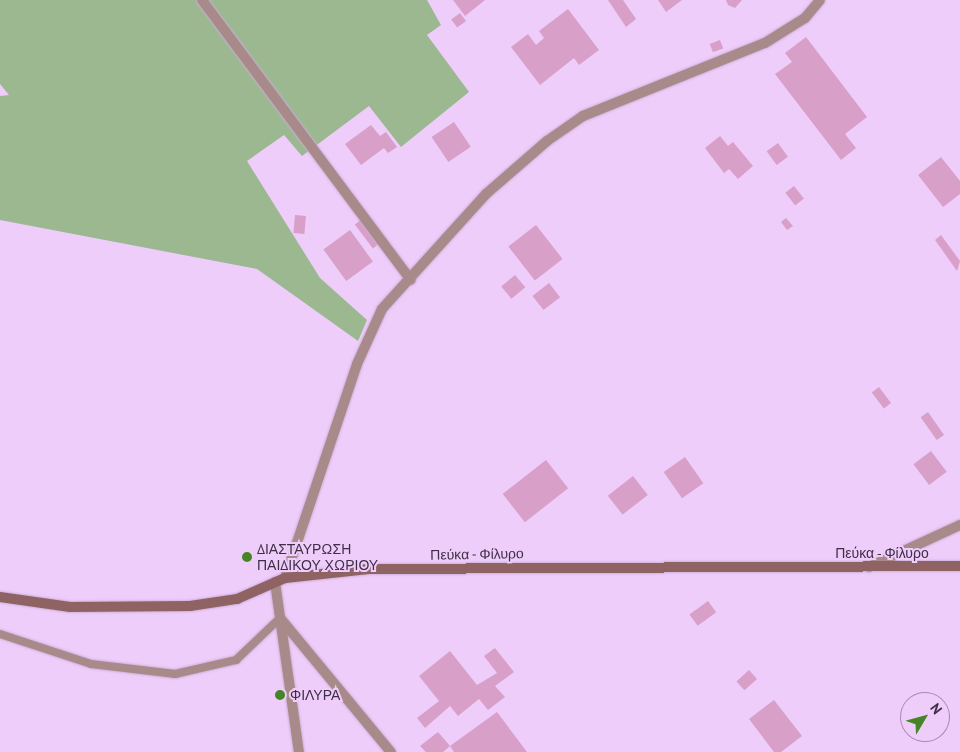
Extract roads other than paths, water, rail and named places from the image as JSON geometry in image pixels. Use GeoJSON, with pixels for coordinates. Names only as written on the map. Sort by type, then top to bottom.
{"type":"FeatureCollection","features":[{"type":"Feature","properties":{"kind":"main road","name":"Πεύκα - Φίλυρο"},"geometry":{"type":"LineString","coordinates":[[0,597],[70,607],[190,606],[237,599],[280,580],[392,569],[960,566]]}},
{"type":"Feature","properties":{"kind":"street"},"geometry":{"type":"LineString","coordinates":[[202,0],[411,280]]}},
{"type":"Feature","properties":{"kind":"street"},"geometry":{"type":"LineString","coordinates":[[300,752],[280,618],[280,580],[357,364],[382,309],[411,280],[486,194],[565,127],[583,116],[765,43],[804,18],[820,0]]}},
{"type":"Feature","properties":{"kind":"street"},"geometry":{"type":"LineString","coordinates":[[868,567],[960,526]]}},
{"type":"Feature","properties":{"kind":"street"},"geometry":{"type":"LineString","coordinates":[[280,618],[391,752]]}},
{"type":"Feature","properties":{"kind":"lane"},"geometry":{"type":"LineString","coordinates":[[0,634],[91,664],[175,674],[236,660],[280,618]]}},
{"type":"Feature","properties":{"kind":"place","name":"ΔΙΑΣΤΑΥΡΩΣΗ ΠΑΙΔΙΚΟΥ ΧΩΡΙΟΥ"},"geometry":{"type":"Point","coordinates":[247,557]}},
{"type":"Feature","properties":{"kind":"place","name":"ΦΙΛΥΡΑ"},"geometry":{"type":"Point","coordinates":[280,695]}}]}
